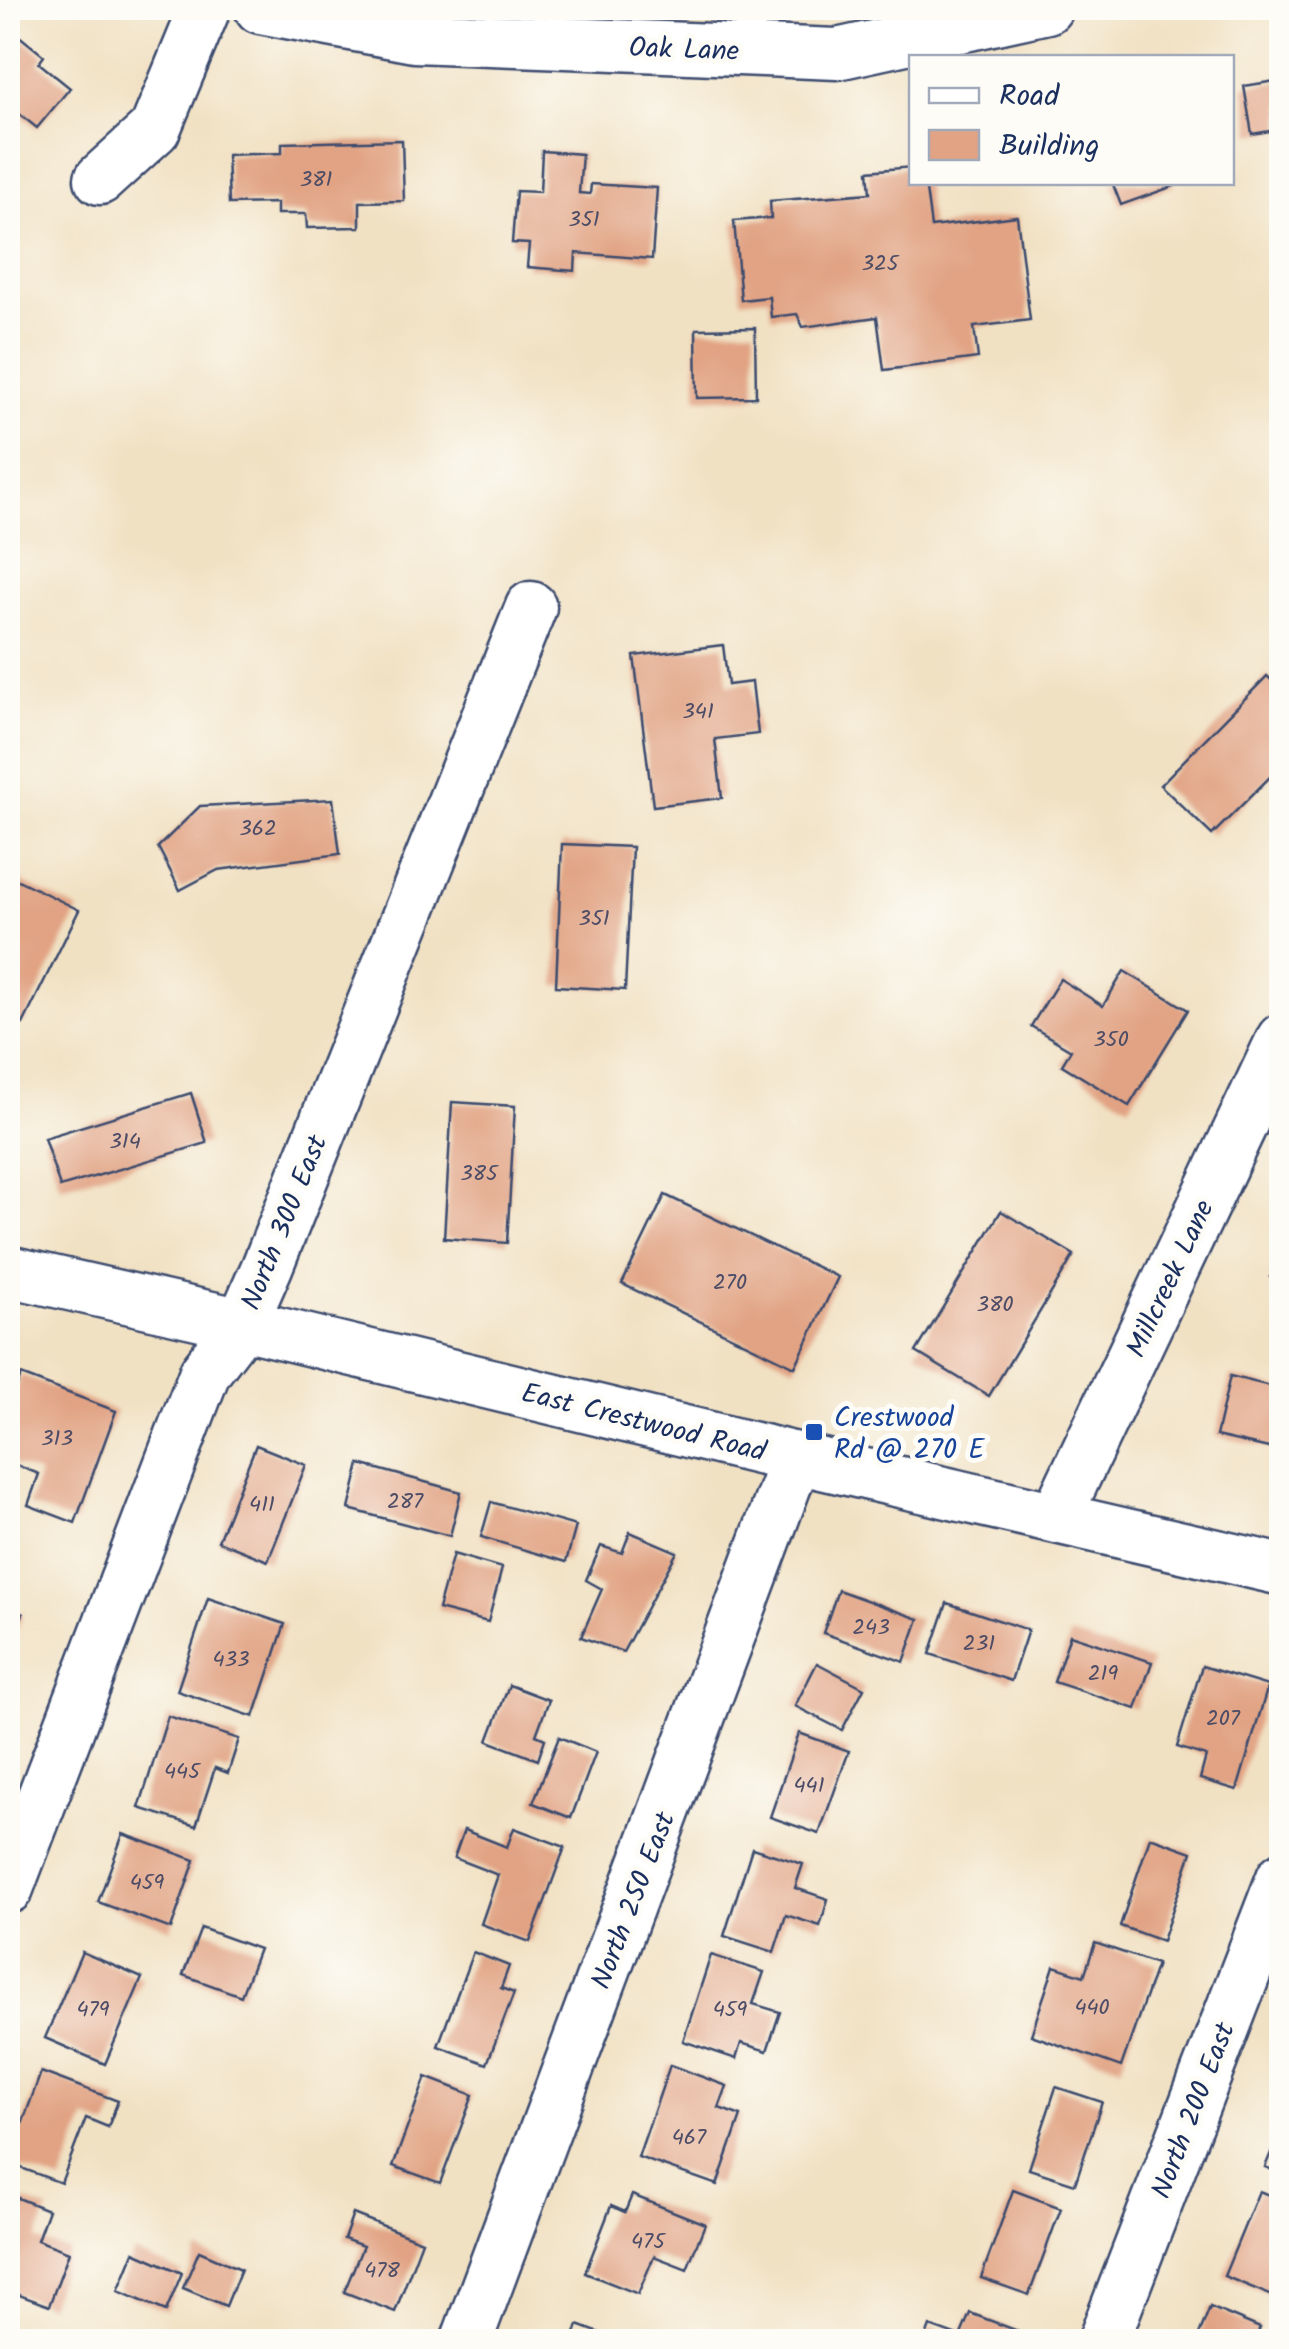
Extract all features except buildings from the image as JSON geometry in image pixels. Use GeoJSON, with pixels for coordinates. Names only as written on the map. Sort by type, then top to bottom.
{"type":"FeatureCollection","features":[{"type":"Feature","properties":{"kind":"street"},"geometry":{"type":"LineString","coordinates":[[100,178],[155,129],[206,8]]}},
{"type":"Feature","properties":{"kind":"street","name":"Oak Lane"},"geometry":{"type":"LineString","coordinates":[[260,8],[414,37],[837,54],[1046,8]]}},
{"type":"Feature","properties":{"kind":"street","name":"North 300 East"},"geometry":{"type":"LineString","coordinates":[[8,1888],[206,1372],[242,1324],[531,607]]}},
{"type":"Feature","properties":{"kind":"street","name":"Millcreek Lane"},"geometry":{"type":"LineString","coordinates":[[1056,1517],[1282,1038]]}},
{"type":"Feature","properties":{"kind":"street","name":"East Crestwood Road"},"geometry":{"type":"LineString","coordinates":[[8,1271],[1282,1570]]}},
{"type":"Feature","properties":{"kind":"street","name":"North 250 East"},"geometry":{"type":"LineString","coordinates":[[466,2342],[796,1458]]}},
{"type":"Feature","properties":{"kind":"street","name":"North 200 East"},"geometry":{"type":"LineString","coordinates":[[1104,2342],[1282,1878]]}},
{"type":"Feature","properties":{"kind":"place","name":"Crestwood Rd @ 270 E"},"geometry":{"type":"Point","coordinates":[814,1432]}}]}
